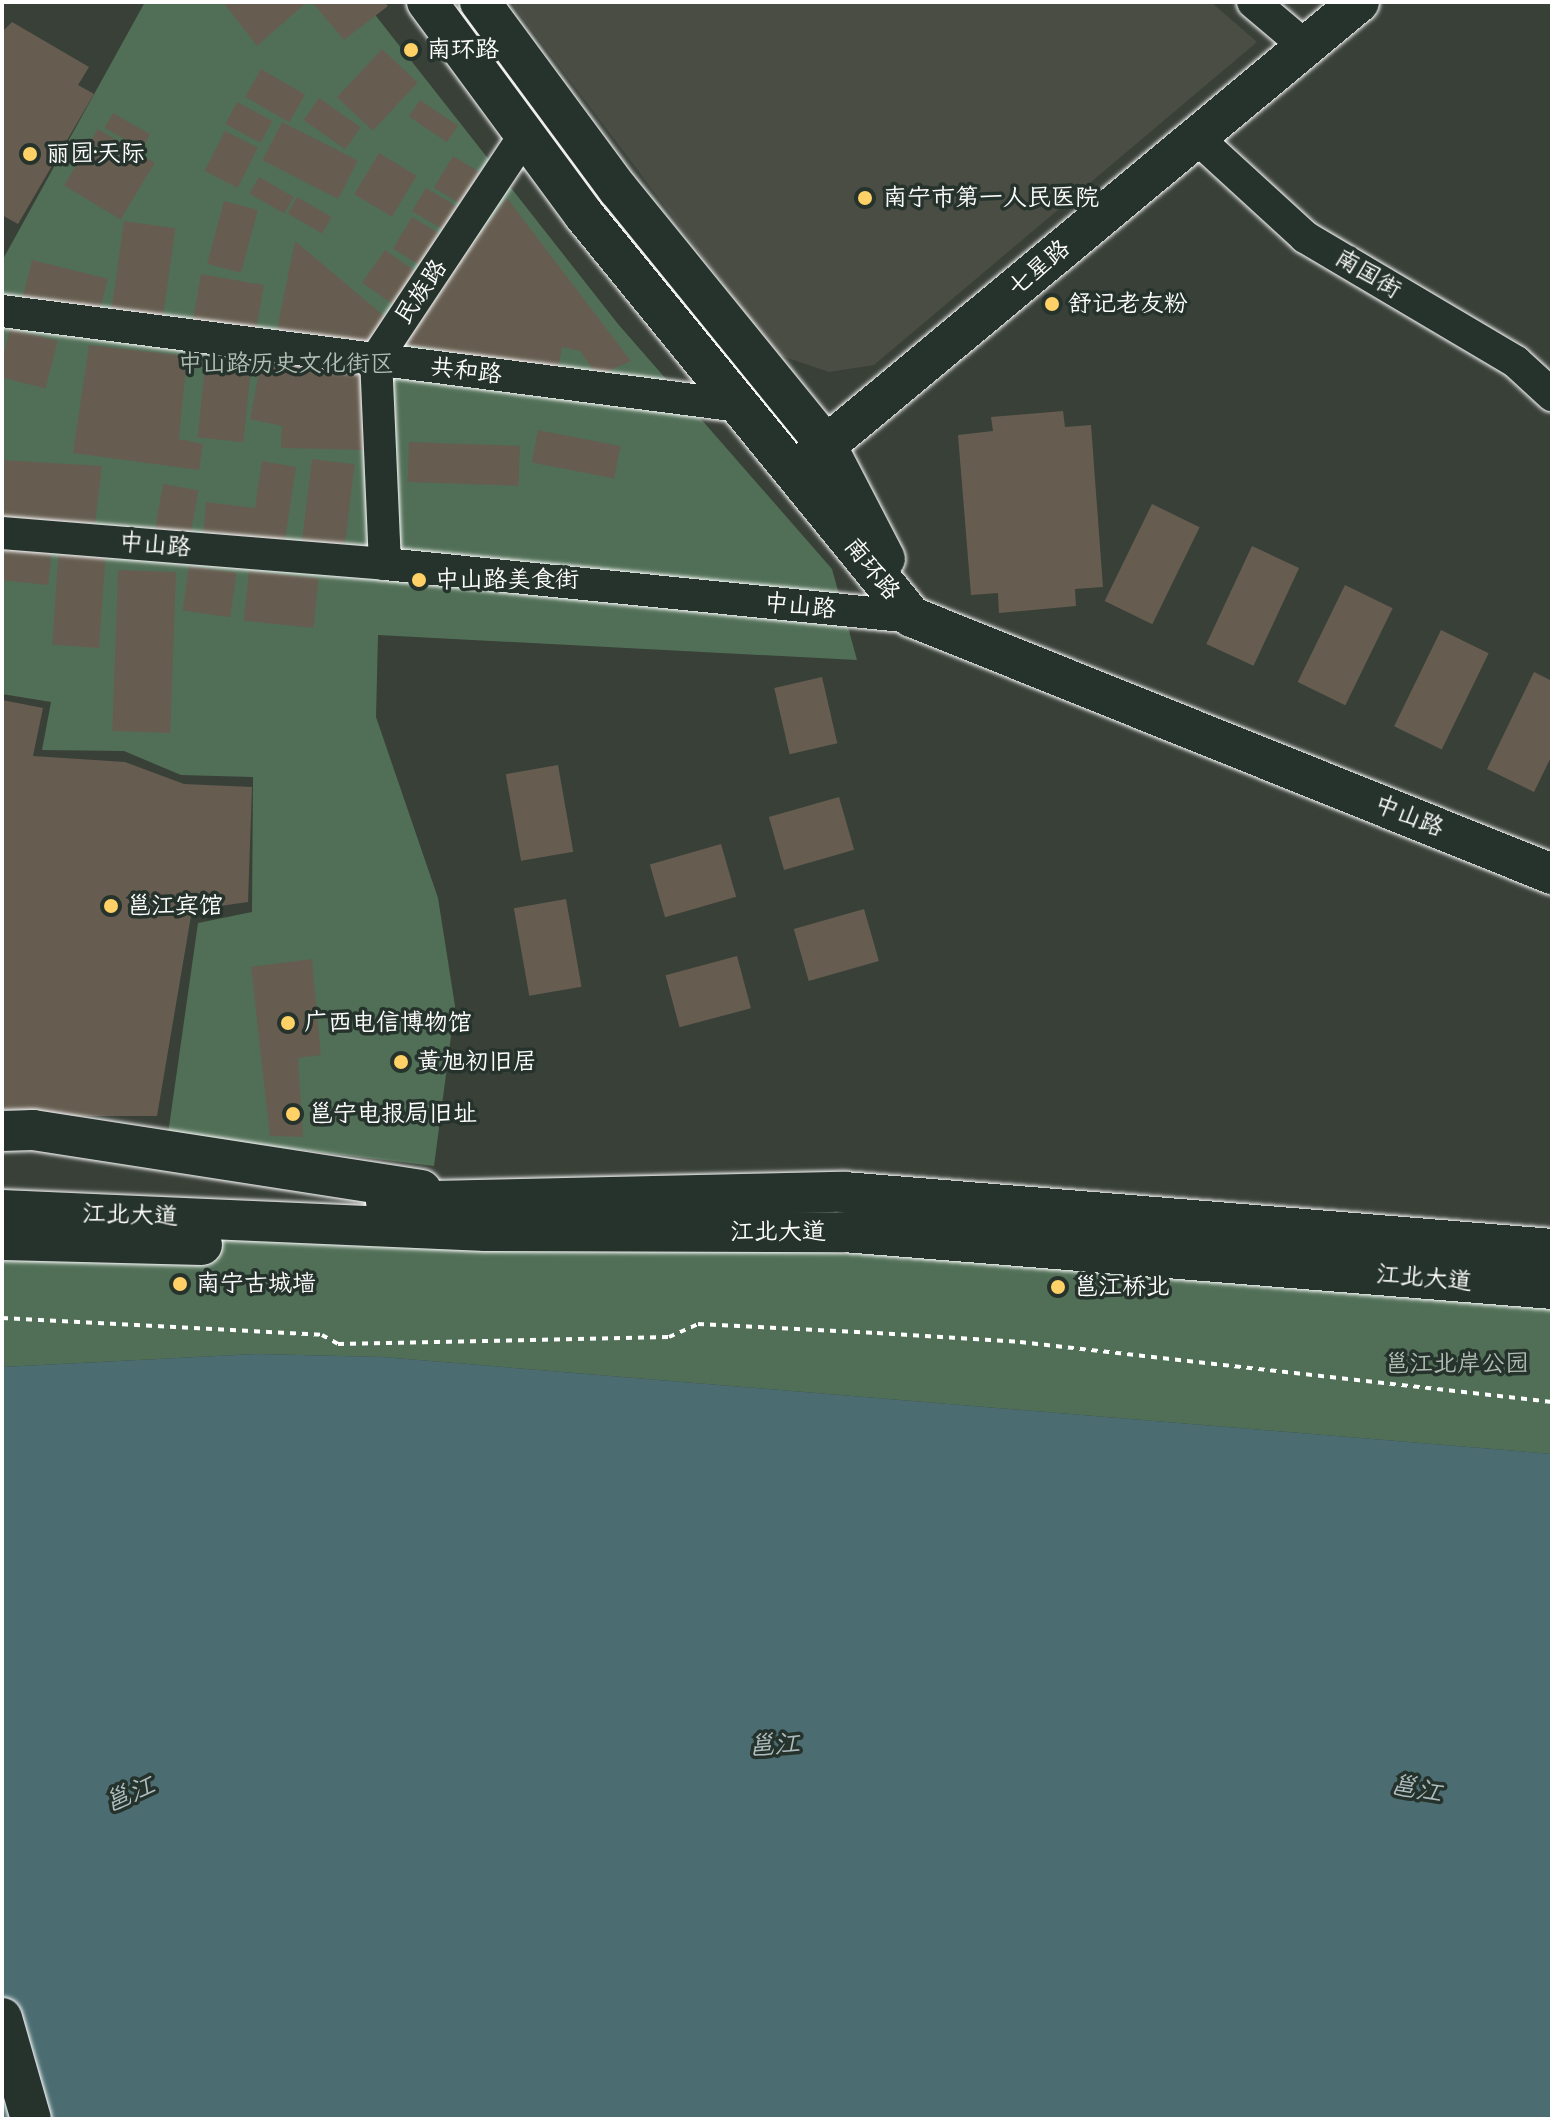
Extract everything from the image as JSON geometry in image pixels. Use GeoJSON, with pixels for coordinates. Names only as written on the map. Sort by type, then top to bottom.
{"type":"FeatureCollection","features":[{"type":"Feature","properties":{"kind":"main road","name":"南环路"},"geometry":{"type":"LineString","coordinates":[[427,2],[525,135],[912,617]]}},
{"type":"Feature","properties":{"kind":"main road","name":"南环路"},"geometry":{"type":"LineString","coordinates":[[480,2],[618,189],[826,445],[912,617]]}},
{"type":"Feature","properties":{"kind":"main road","name":"七星路"},"geometry":{"type":"LineString","coordinates":[[794,472],[1359,2]]}},
{"type":"Feature","properties":{"kind":"main road","name":"中山路"},"geometry":{"type":"LineString","coordinates":[[912,617],[1552,874]]}},
{"type":"Feature","properties":{"kind":"main road"},"geometry":{"type":"LineString","coordinates":[[2,1131],[49,1132],[483,1215]]}},
{"type":"Feature","properties":{"kind":"main road","name":"江北大道"},"geometry":{"type":"LineString","coordinates":[[2,1188],[334,1213]]}},
{"type":"Feature","properties":{"kind":"main road","name":"江北大道"},"geometry":{"type":"LineString","coordinates":[[483,1215],[844,1192],[1552,1249]]}},
{"type":"Feature","properties":{"kind":"main road","name":"江北大道"},"geometry":{"type":"LineString","coordinates":[[2,1210],[483,1215],[844,1232],[1552,1289]]}},
{"type":"Feature","properties":{"kind":"main road"},"geometry":{"type":"LineString","coordinates":[[2,1240],[375,1250],[483,1215]]}},
{"type":"Feature","properties":{"kind":"main road"},"geometry":{"type":"LineString","coordinates":[[2,2018],[31,2119]]}},
{"type":"Feature","properties":{"kind":"street"},"geometry":{"type":"LineString","coordinates":[[1253,2],[1305,46]]}},
{"type":"Feature","properties":{"kind":"street","name":"民族路"},"geometry":{"type":"LineString","coordinates":[[376,359],[525,135]]}},
{"type":"Feature","properties":{"kind":"street","name":"南国街"},"geometry":{"type":"LineString","coordinates":[[1196,137],[1305,237],[1516,362],[1552,395]]}},
{"type":"Feature","properties":{"kind":"street","name":"共和路"},"geometry":{"type":"LineString","coordinates":[[2,311],[740,406]]}},
{"type":"Feature","properties":{"kind":"street"},"geometry":{"type":"LineString","coordinates":[[376,359],[385,564]]}},
{"type":"Feature","properties":{"kind":"street","name":"中山路"},"geometry":{"type":"LineString","coordinates":[[2,533],[385,564],[912,617]]}},
{"type":"Feature","properties":{"kind":"path"},"geometry":{"type":"LineString","coordinates":[[2,1318],[322,1335],[338,1344],[669,1337],[698,1324],[877,1333],[1020,1342],[1552,1402]]}},
{"type":"Feature","properties":{"kind":"shaded area","name":"南宁市第一人民医院"},"geometry":{"type":"Polygon","coordinates":[[[511,2],[1211,2],[1257,42],[874,365],[829,372],[776,354],[511,2]]]}},
{"type":"Feature","properties":{"kind":"green space","name":"中山路历史文化街区"},"geometry":{"type":"Polygon","coordinates":[[[145,2],[365,2],[618,324],[832,569],[857,660],[378,635],[376,717],[438,898],[455,1006],[434,1166],[168,1134],[198,923],[252,912],[253,777],[181,775],[124,751],[42,750],[51,702],[2,694],[2,261],[145,2]]]}},
{"type":"Feature","properties":{"kind":"green space","name":"邕江北岸公园"},"geometry":{"type":"Polygon","coordinates":[[[2,1210],[1552,1289],[1552,1454],[382,1357],[258,1354],[2,1367],[2,1210]]]}},
{"type":"Feature","properties":{"kind":"water","name":"邕江"},"geometry":{"type":"Polygon","coordinates":[[[258,1354],[382,1357],[1552,1454],[1552,2119],[2,2119],[2,1367],[258,1354]]]}},
{"type":"Feature","properties":{"kind":"building"},"geometry":{"type":"Polygon","coordinates":[[[223,2],[307,2],[257,46],[223,2]]]}},
{"type":"Feature","properties":{"kind":"building"},"geometry":{"type":"Polygon","coordinates":[[[312,2],[384,2],[388,6],[344,40],[312,2]]]}},
{"type":"Feature","properties":{"kind":"building","name":"丽园·天际"},"geometry":{"type":"Polygon","coordinates":[[[12,22],[89,67],[78,85],[94,94],[18,224],[2,215],[2,32],[12,22]]]}},
{"type":"Feature","properties":{"kind":"building"},"geometry":{"type":"Polygon","coordinates":[[[382,49],[418,82],[373,131],[337,97],[382,49]]]}},
{"type":"Feature","properties":{"kind":"building"},"geometry":{"type":"Polygon","coordinates":[[[261,69],[305,94],[289,122],[245,97],[261,69]]]}},
{"type":"Feature","properties":{"kind":"building"},"geometry":{"type":"Polygon","coordinates":[[[319,98],[361,127],[345,149],[304,120],[319,98]]]}},
{"type":"Feature","properties":{"kind":"building"},"geometry":{"type":"Polygon","coordinates":[[[420,100],[458,126],[447,142],[409,117],[420,100]]]}},
{"type":"Feature","properties":{"kind":"building"},"geometry":{"type":"Polygon","coordinates":[[[237,102],[272,121],[261,143],[225,124],[237,102]]]}},
{"type":"Feature","properties":{"kind":"building"},"geometry":{"type":"Polygon","coordinates":[[[113,113],[150,134],[142,149],[104,128],[113,113]]]}},
{"type":"Feature","properties":{"kind":"building"},"geometry":{"type":"Polygon","coordinates":[[[282,122],[358,161],[338,199],[262,160],[282,122]]]}},
{"type":"Feature","properties":{"kind":"building"},"geometry":{"type":"Polygon","coordinates":[[[98,129],[155,163],[121,220],[64,186],[98,129]]]}},
{"type":"Feature","properties":{"kind":"building"},"geometry":{"type":"Polygon","coordinates":[[[225,131],[258,148],[238,188],[205,171],[225,131]]]}},
{"type":"Feature","properties":{"kind":"building"},"geometry":{"type":"Polygon","coordinates":[[[379,153],[417,176],[392,217],[354,194],[379,153]]]}},
{"type":"Feature","properties":{"kind":"building"},"geometry":{"type":"Polygon","coordinates":[[[453,156],[492,179],[473,211],[434,188],[453,156]]]}},
{"type":"Feature","properties":{"kind":"building"},"geometry":{"type":"Polygon","coordinates":[[[259,177],[294,197],[284,213],[250,193],[259,177]]]}},
{"type":"Feature","properties":{"kind":"building"},"geometry":{"type":"Polygon","coordinates":[[[426,188],[467,213],[453,236],[412,211],[426,188]]]}},
{"type":"Feature","properties":{"kind":"building"},"geometry":{"type":"Polygon","coordinates":[[[297,197],[332,217],[322,233],[288,213],[297,197]]]}},
{"type":"Feature","properties":{"kind":"building"},"geometry":{"type":"Polygon","coordinates":[[[507,198],[631,361],[597,376],[580,351],[562,347],[558,370],[398,343],[507,198]]]}},
{"type":"Feature","properties":{"kind":"building"},"geometry":{"type":"Polygon","coordinates":[[[224,201],[258,210],[241,273],[207,264],[224,201]]]}},
{"type":"Feature","properties":{"kind":"building"},"geometry":{"type":"Polygon","coordinates":[[[412,217],[450,240],[431,271],[393,249],[412,217]]]}},
{"type":"Feature","properties":{"kind":"building"},"geometry":{"type":"Polygon","coordinates":[[[124,221],[175,228],[162,324],[111,317],[124,221]]]}},
{"type":"Feature","properties":{"kind":"building"},"geometry":{"type":"Polygon","coordinates":[[[295,241],[390,321],[372,347],[276,335],[295,241]]]}},
{"type":"Feature","properties":{"kind":"building"},"geometry":{"type":"Polygon","coordinates":[[[385,250],[421,275],[398,308],[362,283],[385,250]]]}},
{"type":"Feature","properties":{"kind":"building"},"geometry":{"type":"Polygon","coordinates":[[[32,260],[108,279],[98,318],[22,299],[32,260]]]}},
{"type":"Feature","properties":{"kind":"building"},"geometry":{"type":"Polygon","coordinates":[[[201,274],[264,285],[256,333],[192,322],[201,274]]]}},
{"type":"Feature","properties":{"kind":"building"},"geometry":{"type":"Polygon","coordinates":[[[10,329],[58,341],[46,388],[2,378],[2,361],[10,329]]]}},
{"type":"Feature","properties":{"kind":"building"},"geometry":{"type":"Polygon","coordinates":[[[89,345],[187,356],[179,439],[203,444],[199,470],[73,453],[89,345]]]}},
{"type":"Feature","properties":{"kind":"building"},"geometry":{"type":"Polygon","coordinates":[[[207,348],[253,353],[243,442],[198,438],[207,348]]]}},
{"type":"Feature","properties":{"kind":"building"},"geometry":{"type":"Polygon","coordinates":[[[263,352],[367,366],[366,450],[281,448],[282,426],[250,419],[263,352]]]}},
{"type":"Feature","properties":{"kind":"building"},"geometry":{"type":"Polygon","coordinates":[[[1063,411],[1065,427],[1091,425],[1103,587],[1075,589],[1076,606],[999,613],[998,593],[971,595],[958,435],[993,431],[991,417],[1063,411]]]}},
{"type":"Feature","properties":{"kind":"building"},"geometry":{"type":"Polygon","coordinates":[[[538,430],[620,446],[614,478],[532,462],[538,430]]]}},
{"type":"Feature","properties":{"kind":"building"},"geometry":{"type":"Polygon","coordinates":[[[409,442],[520,446],[519,486],[408,482],[409,442]]]}},
{"type":"Feature","properties":{"kind":"building"},"geometry":{"type":"Polygon","coordinates":[[[312,459],[355,464],[344,554],[301,548],[312,459]]]}},
{"type":"Feature","properties":{"kind":"building"},"geometry":{"type":"Polygon","coordinates":[[[2,460],[102,466],[94,531],[2,518],[2,460]]]}},
{"type":"Feature","properties":{"kind":"building"},"geometry":{"type":"Polygon","coordinates":[[[262,461],[296,467],[284,547],[203,538],[206,502],[255,508],[262,461]]]}},
{"type":"Feature","properties":{"kind":"building"},"geometry":{"type":"Polygon","coordinates":[[[163,484],[198,490],[190,539],[154,532],[163,484]]]}},
{"type":"Feature","properties":{"kind":"building"},"geometry":{"type":"Polygon","coordinates":[[[1152,504],[1200,527],[1152,624],[1105,601],[1152,504]]]}},
{"type":"Feature","properties":{"kind":"building"},"geometry":{"type":"Polygon","coordinates":[[[1252,546],[1299,568],[1253,666],[1206,644],[1252,546]]]}},
{"type":"Feature","properties":{"kind":"building"},"geometry":{"type":"Polygon","coordinates":[[[2,547],[52,552],[48,585],[2,580],[2,547]]]}},
{"type":"Feature","properties":{"kind":"building"},"geometry":{"type":"Polygon","coordinates":[[[59,547],[106,550],[99,648],[52,645],[59,547]]]}},
{"type":"Feature","properties":{"kind":"building"},"geometry":{"type":"Polygon","coordinates":[[[189,566],[237,573],[230,617],[183,611],[189,566]]]}},
{"type":"Feature","properties":{"kind":"building"},"geometry":{"type":"Polygon","coordinates":[[[118,570],[176,572],[170,733],[112,731],[118,570]]]}},
{"type":"Feature","properties":{"kind":"building"},"geometry":{"type":"Polygon","coordinates":[[[249,571],[319,578],[313,628],[244,621],[249,571]]]}},
{"type":"Feature","properties":{"kind":"building"},"geometry":{"type":"Polygon","coordinates":[[[1345,585],[1393,608],[1345,705],[1298,682],[1345,585]]]}},
{"type":"Feature","properties":{"kind":"building"},"geometry":{"type":"Polygon","coordinates":[[[1441,630],[1489,653],[1442,749],[1394,726],[1441,630]]]}},
{"type":"Feature","properties":{"kind":"building"},"geometry":{"type":"Polygon","coordinates":[[[1534,672],[1552,681],[1552,755],[1534,792],[1487,769],[1534,672]]]}},
{"type":"Feature","properties":{"kind":"building"},"geometry":{"type":"Polygon","coordinates":[[[822,677],[837,743],[790,754],[774,688],[822,677]]]}},
{"type":"Feature","properties":{"kind":"building","name":"邕江宾馆"},"geometry":{"type":"Polygon","coordinates":[[[2,700],[43,708],[33,756],[125,762],[184,784],[252,787],[248,902],[192,910],[157,1116],[2,1116],[2,700]]]}},
{"type":"Feature","properties":{"kind":"building"},"geometry":{"type":"Polygon","coordinates":[[[558,765],[573,852],[521,861],[506,774],[558,765]]]}},
{"type":"Feature","properties":{"kind":"building"},"geometry":{"type":"Polygon","coordinates":[[[839,797],[854,850],[784,870],[769,817],[839,797]]]}},
{"type":"Feature","properties":{"kind":"building"},"geometry":{"type":"Polygon","coordinates":[[[721,844],[736,897],[665,917],[650,864],[721,844]]]}},
{"type":"Feature","properties":{"kind":"building"},"geometry":{"type":"Polygon","coordinates":[[[566,899],[581,987],[529,996],[514,908],[566,899]]]}},
{"type":"Feature","properties":{"kind":"building"},"geometry":{"type":"Polygon","coordinates":[[[864,909],[879,961],[809,981],[794,929],[864,909]]]}},
{"type":"Feature","properties":{"kind":"building"},"geometry":{"type":"Polygon","coordinates":[[[737,956],[751,1008],[679,1027],[666,975],[737,956]]]}},
{"type":"Feature","properties":{"kind":"building","name":"广西电信博物馆"},"geometry":{"type":"Polygon","coordinates":[[[312,959],[321,1055],[298,1058],[303,1137],[270,1136],[251,967],[312,959]]]}},
{"type":"Feature","properties":{"kind":"place","name":"南环路"},"geometry":{"type":"Point","coordinates":[411,50]}},
{"type":"Feature","properties":{"kind":"place","name":"丽园·天际"},"geometry":{"type":"Point","coordinates":[30,154]}},
{"type":"Feature","properties":{"kind":"place","name":"南宁市第一人民医院"},"geometry":{"type":"Point","coordinates":[865,198]}},
{"type":"Feature","properties":{"kind":"place","name":"舒记老友粉"},"geometry":{"type":"Point","coordinates":[1052,304]}},
{"type":"Feature","properties":{"kind":"place","name":"中山路美食街"},"geometry":{"type":"Point","coordinates":[419,580]}},
{"type":"Feature","properties":{"kind":"place","name":"邕江宾馆"},"geometry":{"type":"Point","coordinates":[111,906]}},
{"type":"Feature","properties":{"kind":"place","name":"广西电信博物馆"},"geometry":{"type":"Point","coordinates":[288,1023]}},
{"type":"Feature","properties":{"kind":"place","name":"黄旭初旧居"},"geometry":{"type":"Point","coordinates":[401,1062]}},
{"type":"Feature","properties":{"kind":"place","name":"邕宁电报局旧址"},"geometry":{"type":"Point","coordinates":[293,1114]}},
{"type":"Feature","properties":{"kind":"place","name":"南宁古城墙"},"geometry":{"type":"Point","coordinates":[180,1284]}},
{"type":"Feature","properties":{"kind":"place","name":"邕江桥北"},"geometry":{"type":"Point","coordinates":[1058,1287]}}]}
